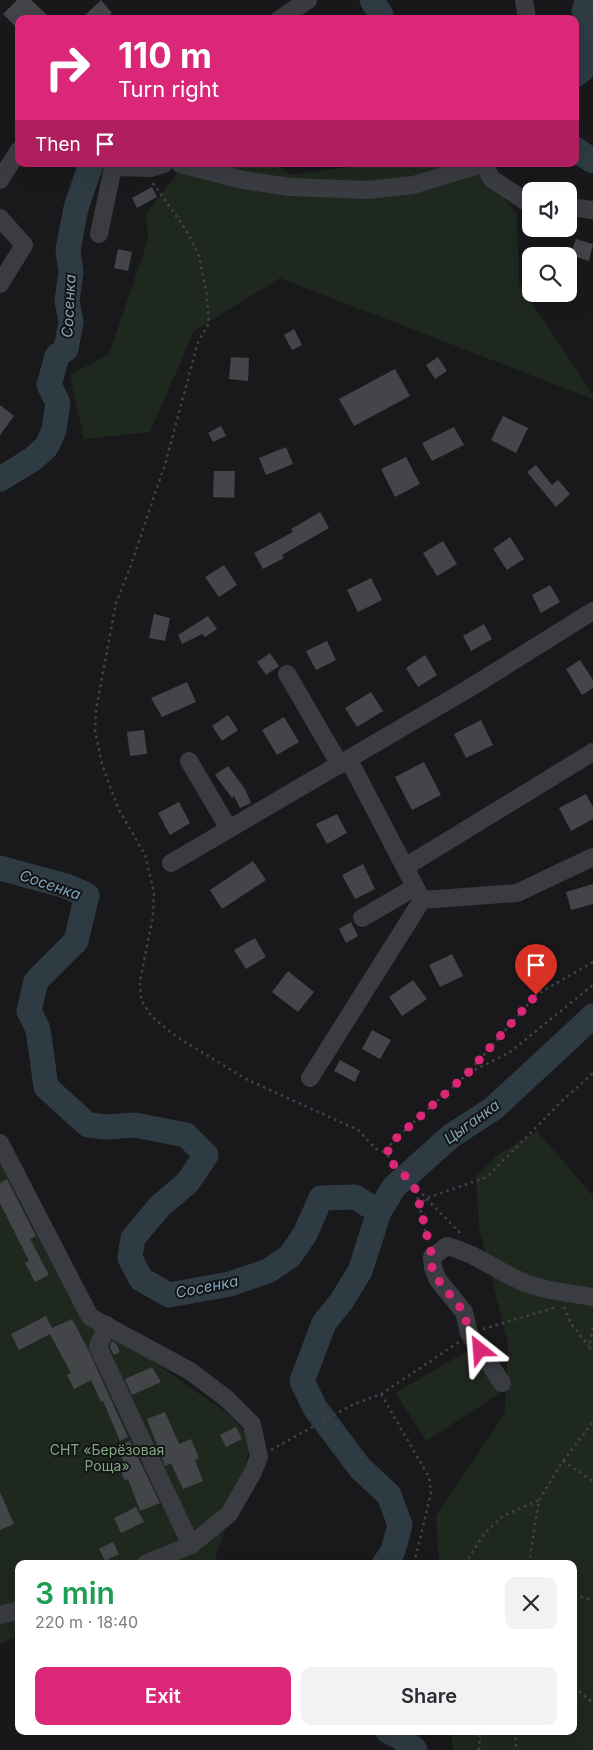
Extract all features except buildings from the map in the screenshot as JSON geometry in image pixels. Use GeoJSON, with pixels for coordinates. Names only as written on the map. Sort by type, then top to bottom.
{"type":"FeatureCollection","features":[{"type":"Feature","properties":{"kind":"street"},"geometry":{"type":"LineString","coordinates":[[286,15],[308,0]]}},
{"type":"Feature","properties":{"kind":"street"},"geometry":{"type":"LineString","coordinates":[[524,0],[526,15]]}},
{"type":"Feature","properties":{"kind":"street"},"geometry":{"type":"LineString","coordinates":[[0,180],[15,156]]}},
{"type":"Feature","properties":{"kind":"street"},"geometry":{"type":"LineString","coordinates":[[99,234],[113,167]]}},
{"type":"Feature","properties":{"kind":"street"},"geometry":{"type":"LineString","coordinates":[[192,167],[243,180],[290,187],[367,190],[413,185],[473,167]]}},
{"type":"Feature","properties":{"kind":"street"},"geometry":{"type":"LineString","coordinates":[[485,167],[492,179],[522,199]]}},
{"type":"Feature","properties":{"kind":"street"},"geometry":{"type":"LineString","coordinates":[[577,208],[593,210]]}},
{"type":"Feature","properties":{"kind":"street"},"geometry":{"type":"LineString","coordinates":[[0,218],[24,245],[0,284]]}},
{"type":"Feature","properties":{"kind":"street"},"geometry":{"type":"LineString","coordinates":[[171,863],[345,763],[593,612]]}},
{"type":"Feature","properties":{"kind":"street"},"geometry":{"type":"LineString","coordinates":[[286,674],[345,763],[419,894]]}},
{"type":"Feature","properties":{"kind":"street"},"geometry":{"type":"LineString","coordinates":[[405,867],[593,752]]}},
{"type":"Feature","properties":{"kind":"street"},"geometry":{"type":"LineString","coordinates":[[189,762],[229,829]]}},
{"type":"Feature","properties":{"kind":"street"},"geometry":{"type":"LineString","coordinates":[[362,918],[419,894],[517,893],[593,856]]}},
{"type":"Feature","properties":{"kind":"street"},"geometry":{"type":"LineString","coordinates":[[310,1078],[419,894]]}},
{"type":"Feature","properties":{"kind":"street"},"geometry":{"type":"LineString","coordinates":[[0,1143],[90,1317],[190,1370],[228,1399],[252,1424],[259,1457],[252,1474],[229,1514],[190,1544],[154,1560]]}},
{"type":"Feature","properties":{"kind":"street"},"geometry":{"type":"LineString","coordinates":[[502,1383],[469,1333],[464,1312],[438,1280],[432,1268],[432,1256],[447,1246],[476,1255],[520,1281],[545,1289],[593,1297]]}},
{"type":"Feature","properties":{"kind":"street"},"geometry":{"type":"LineString","coordinates":[[107,1325],[98,1347],[190,1544]]}},
{"type":"Feature","properties":{"kind":"street"},"geometry":{"type":"LineString","coordinates":[[0,1615],[15,1611]]}},
{"type":"Feature","properties":{"kind":"path"},"geometry":{"type":"LineString","coordinates":[[157,167],[150,180],[186,230],[199,256],[207,296],[209,324],[198,342],[166,461],[131,565],[116,602],[96,710],[95,731],[102,764],[118,808],[145,855],[154,892],[153,916],[140,981],[141,1000],[152,1017],[177,1037],[246,1079],[358,1130],[376,1149],[387,1153]]}},
{"type":"Feature","properties":{"kind":"path"},"geometry":{"type":"LineString","coordinates":[[476,1255],[471,1245],[427,1198],[416,1190],[399,1168],[390,1162],[387,1153],[392,1142],[467,1074],[536,995],[593,962]]}},
{"type":"Feature","properties":{"kind":"path"},"geometry":{"type":"LineString","coordinates":[[467,1074],[510,1052],[593,985]]}},
{"type":"Feature","properties":{"kind":"path"},"geometry":{"type":"LineString","coordinates":[[418,1206],[427,1198],[487,1176],[593,1073]]}},
{"type":"Feature","properties":{"kind":"path"},"geometry":{"type":"LineString","coordinates":[[416,1190],[418,1206],[432,1256]]}},
{"type":"Feature","properties":{"kind":"path"},"geometry":{"type":"LineString","coordinates":[[259,1457],[302,1435],[352,1405],[381,1394],[462,1340],[469,1333],[563,1305],[571,1324],[593,1353]]}},
{"type":"Feature","properties":{"kind":"path"},"geometry":{"type":"LineString","coordinates":[[589,1346],[593,1328]]}},
{"type":"Feature","properties":{"kind":"path"},"geometry":{"type":"LineString","coordinates":[[381,1394],[430,1477],[431,1493],[415,1560]]}},
{"type":"Feature","properties":{"kind":"path"},"geometry":{"type":"LineString","coordinates":[[531,1560],[539,1500],[563,1461],[593,1422]]}},
{"type":"Feature","properties":{"kind":"path"},"geometry":{"type":"LineString","coordinates":[[563,1461],[593,1481]]}},
{"type":"Feature","properties":{"kind":"path"},"geometry":{"type":"LineString","coordinates":[[468,1560],[484,1534],[504,1516],[539,1500]]}},
{"type":"Feature","properties":{"kind":"path"},"geometry":{"type":"LineString","coordinates":[[577,1597],[593,1600]]}},
{"type":"Feature","properties":{"kind":"path"},"geometry":{"type":"LineString","coordinates":[[577,1690],[593,1703]]}},
{"type":"Feature","properties":{"kind":"path"},"geometry":{"type":"LineString","coordinates":[[479,1750],[480,1735]]}},
{"type":"Feature","properties":{"kind":"path"},"geometry":{"type":"LineString","coordinates":[[514,1735],[516,1750]]}},
{"type":"Feature","properties":{"kind":"green space"},"geometry":{"type":"Polygon","coordinates":[[[176,167],[280,167],[291,175],[348,167],[478,167],[517,214],[519,283],[522,288],[522,302],[532,302],[593,395],[593,399],[280,278],[194,331],[150,432],[84,439],[70,375],[109,354],[148,240],[146,214],[178,172],[176,167]]]}},
{"type":"Feature","properties":{"kind":"green space"},"geometry":{"type":"Polygon","coordinates":[[[537,1131],[593,1196],[593,1750],[453,1750],[451,1735],[577,1735],[577,1560],[439,1560],[436,1516],[505,1413],[508,1344],[479,1227],[476,1177],[496,1156],[537,1131]]]}},
{"type":"Feature","properties":{"kind":"green space","name":"СНТ «Берёзовая Роща»"},"geometry":{"type":"Polygon","coordinates":[[[0,1151],[83,1323],[112,1333],[230,1415],[251,1440],[245,1468],[215,1560],[15,1560],[15,1638],[0,1644],[0,1151]]]}},
{"type":"Feature","properties":{"kind":"green space"},"geometry":{"type":"Polygon","coordinates":[[[472,1348],[500,1393],[426,1441],[396,1393],[472,1348]]]}},
{"type":"Feature","properties":{"kind":"waterway","name":"Сосенка"},"geometry":{"type":"LineString","coordinates":[[372,0],[381,15]]}},
{"type":"Feature","properties":{"kind":"waterway","name":"Сосенка"},"geometry":{"type":"LineString","coordinates":[[579,72],[583,69],[589,25],[584,11],[588,0]]}},
{"type":"Feature","properties":{"kind":"waterway","name":"Сосенка"},"geometry":{"type":"LineString","coordinates":[[579,152],[593,161]]}},
{"type":"Feature","properties":{"kind":"waterway","name":"Сосенка"},"geometry":{"type":"LineString","coordinates":[[0,479],[33,459],[47,446],[54,430],[58,403],[49,385],[57,356],[66,349],[71,322],[67,301],[71,272],[68,250],[76,208],[90,167]]}},
{"type":"Feature","properties":{"kind":"waterway","name":"Сосенка"},"geometry":{"type":"LineString","coordinates":[[0,868],[66,886],[87,895],[76,941],[36,981],[29,1011],[38,1029],[46,1087],[88,1125],[107,1127],[135,1125],[186,1135],[206,1155],[188,1182],[160,1206],[133,1238],[130,1258],[141,1279],[169,1295],[230,1284],[268,1271],[290,1256],[305,1234],[321,1198],[355,1197],[379,1212],[360,1271],[341,1302],[324,1323],[302,1381],[315,1408],[360,1468],[389,1495],[400,1525],[393,1551],[387,1560]]}},
{"type":"Feature","properties":{"kind":"waterway","name":"Цыганка"},"geometry":{"type":"LineString","coordinates":[[379,1212],[394,1187],[451,1136],[494,1108],[593,1016]]}},
{"type":"Feature","properties":{"kind":"waterway","name":"Сосенка"},"geometry":{"type":"LineString","coordinates":[[396,1735],[415,1750]]}},
{"type":"Feature","properties":{"kind":"route"},"geometry":{"type":"LineString","coordinates":[[480,1350],[469,1333],[464,1312],[438,1280],[432,1268],[432,1256],[418,1206],[416,1190],[399,1168],[390,1162],[387,1153],[392,1142],[467,1074],[536,995]]}}]}
